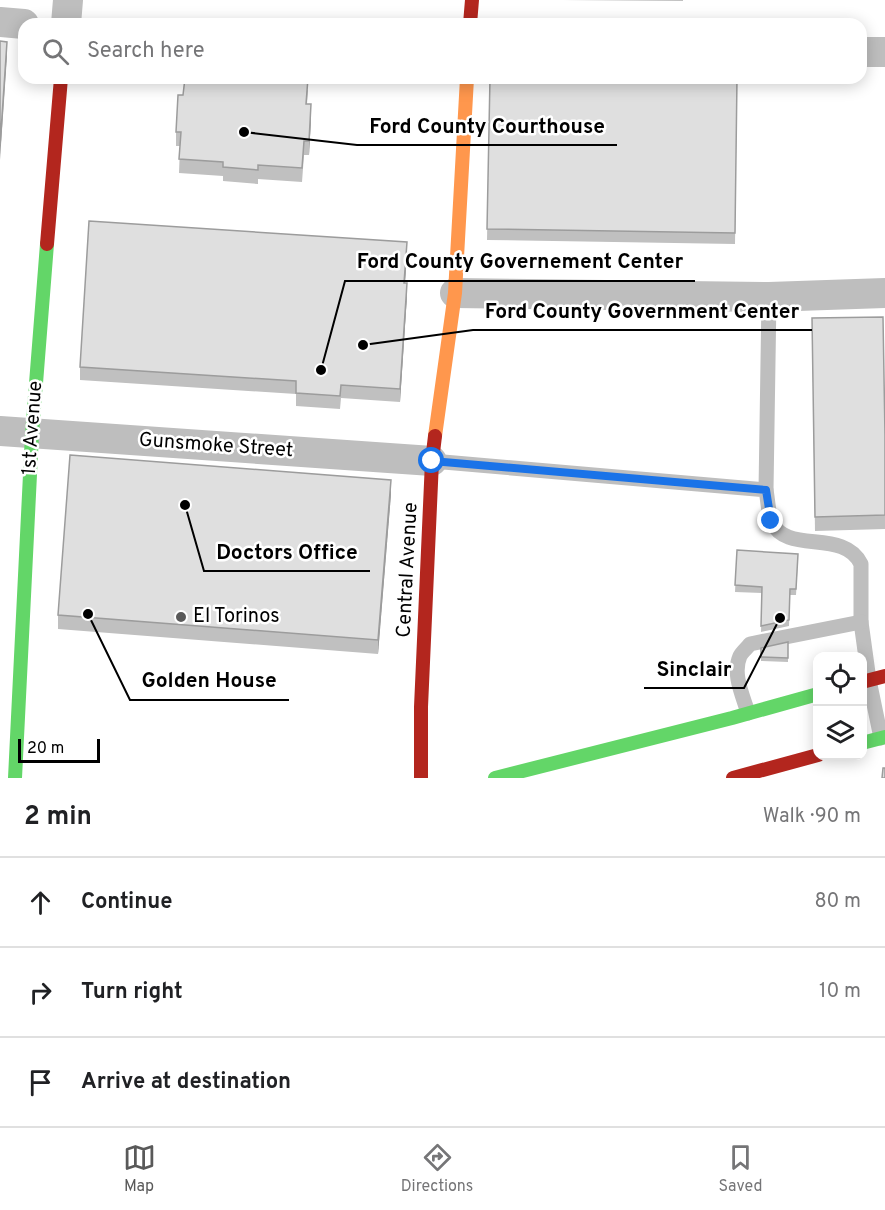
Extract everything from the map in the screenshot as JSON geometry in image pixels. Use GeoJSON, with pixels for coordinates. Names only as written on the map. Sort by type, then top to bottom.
{"type":"FeatureCollection","features":[{"type":"Feature","properties":{"kind":"street"},"geometry":{"type":"LineString","coordinates":[[66,18],[68,0]]}},
{"type":"Feature","properties":{"kind":"street"},"geometry":{"type":"LineString","coordinates":[[470,18],[472,0]]}},
{"type":"Feature","properties":{"kind":"street"},"geometry":{"type":"LineString","coordinates":[[0,22],[18,24]]}},
{"type":"Feature","properties":{"kind":"street"},"geometry":{"type":"LineString","coordinates":[[867,52],[885,52]]}},
{"type":"Feature","properties":{"kind":"street","name":"1st Avenue"},"geometry":{"type":"LineString","coordinates":[[15,778],[32,434],[61,84]]}},
{"type":"Feature","properties":{"kind":"street","name":"Central Avenue"},"geometry":{"type":"LineString","coordinates":[[421,778],[421,707],[432,461],[455,293],[467,84]]}},
{"type":"Feature","properties":{"kind":"street"},"geometry":{"type":"LineString","coordinates":[[455,293],[769,297],[885,293]]}},
{"type":"Feature","properties":{"kind":"street","name":"Gunsmoke Street"},"geometry":{"type":"LineString","coordinates":[[0,431],[432,461]]}},
{"type":"Feature","properties":{"kind":"street"},"geometry":{"type":"LineString","coordinates":[[867,681],[885,676]]}},
{"type":"Feature","properties":{"kind":"street"},"geometry":{"type":"LineString","coordinates":[[495,778],[813,695]]}},
{"type":"Feature","properties":{"kind":"street"},"geometry":{"type":"LineString","coordinates":[[867,742],[883,737]]}},
{"type":"Feature","properties":{"kind":"street"},"geometry":{"type":"LineString","coordinates":[[733,778],[813,756]]}},
{"type":"Feature","properties":{"kind":"lane"},"geometry":{"type":"LineString","coordinates":[[769,297],[766,490],[771,521],[776,530],[788,537],[842,546],[858,556],[861,564],[864,652]]}},
{"type":"Feature","properties":{"kind":"lane"},"geometry":{"type":"LineString","coordinates":[[432,461],[766,490]]}},
{"type":"Feature","properties":{"kind":"lane"},"geometry":{"type":"LineString","coordinates":[[748,713],[738,680],[738,669],[740,656],[750,644],[861,622]]}},
{"type":"Feature","properties":{"kind":"lane"},"geometry":{"type":"LineString","coordinates":[[867,684],[883,737]]}},
{"type":"Feature","properties":{"kind":"building"},"geometry":{"type":"Polygon","coordinates":[[[0,41],[7,42],[0,146],[0,41]]]}},
{"type":"Feature","properties":{"kind":"building"},"geometry":{"type":"Polygon","coordinates":[[[184,84],[308,84],[306,104],[311,104],[309,141],[304,141],[302,168],[258,165],[258,170],[223,167],[223,162],[179,159],[181,132],[176,132],[178,95],[183,95],[184,84]]]}},
{"type":"Feature","properties":{"kind":"building"},"geometry":{"type":"Polygon","coordinates":[[[490,84],[737,84],[735,233],[487,229],[490,84]]]}},
{"type":"Feature","properties":{"kind":"building"},"geometry":{"type":"Polygon","coordinates":[[[89,221],[407,242],[404,283],[407,283],[400,389],[341,385],[340,396],[296,393],[296,381],[80,367],[89,221]]]}},
{"type":"Feature","properties":{"kind":"building"},"geometry":{"type":"Polygon","coordinates":[[[883,317],[885,515],[815,517],[812,318],[883,317]]]}},
{"type":"Feature","properties":{"kind":"building"},"geometry":{"type":"Polygon","coordinates":[[[70,455],[391,480],[378,640],[58,615],[70,455]]]}},
{"type":"Feature","properties":{"kind":"building"},"geometry":{"type":"Polygon","coordinates":[[[737,550],[798,554],[796,589],[790,589],[789,620],[761,626],[762,587],[735,585],[737,550]]]}},
{"type":"Feature","properties":{"kind":"building"},"geometry":{"type":"Polygon","coordinates":[[[788,642],[788,658],[761,657],[761,648],[788,642]]]}},
{"type":"Feature","properties":{"kind":"building"},"geometry":{"type":"Polygon","coordinates":[[[883,768],[885,768],[885,778],[882,778],[883,768]]]}},
{"type":"Feature","properties":{"kind":"traffic: fast"},"geometry":{"type":"LineString","coordinates":[[15,778],[32,434],[47,244]]}},
{"type":"Feature","properties":{"kind":"traffic: fast"},"geometry":{"type":"LineString","coordinates":[[495,778],[813,695]]}},
{"type":"Feature","properties":{"kind":"traffic: fast"},"geometry":{"type":"LineString","coordinates":[[867,742],[885,737]]}},
{"type":"Feature","properties":{"kind":"traffic: slow"},"geometry":{"type":"LineString","coordinates":[[435,436],[455,293],[467,84]]}},
{"type":"Feature","properties":{"kind":"traffic: jam"},"geometry":{"type":"LineString","coordinates":[[470,18],[472,0]]}},
{"type":"Feature","properties":{"kind":"traffic: jam"},"geometry":{"type":"LineString","coordinates":[[47,244],[60,84]]}},
{"type":"Feature","properties":{"kind":"traffic: jam"},"geometry":{"type":"LineString","coordinates":[[421,778],[421,707],[435,436]]}},
{"type":"Feature","properties":{"kind":"traffic: jam"},"geometry":{"type":"LineString","coordinates":[[867,681],[885,676]]}},
{"type":"Feature","properties":{"kind":"traffic: jam"},"geometry":{"type":"LineString","coordinates":[[733,778],[813,756]]}},
{"type":"Feature","properties":{"kind":"place","name":"Ford County Courthouse"},"geometry":{"type":"Point","coordinates":[244,132]}},
{"type":"Feature","properties":{"kind":"place","name":"Ford County Government Center"},"geometry":{"type":"Point","coordinates":[363,345]}},
{"type":"Feature","properties":{"kind":"place","name":"Ford County Governement Center"},"geometry":{"type":"Point","coordinates":[321,370]}},
{"type":"Feature","properties":{"kind":"place","name":"Doctors Office"},"geometry":{"type":"Point","coordinates":[185,505]}},
{"type":"Feature","properties":{"kind":"place","name":"Golden House"},"geometry":{"type":"Point","coordinates":[88,614]}},
{"type":"Feature","properties":{"kind":"place","name":"El Torinos"},"geometry":{"type":"Point","coordinates":[181,617]}},
{"type":"Feature","properties":{"kind":"place","name":"Sinclair"},"geometry":{"type":"Point","coordinates":[780,618]}},
{"type":"Feature","properties":{"kind":"route"},"geometry":{"type":"LineString","coordinates":[[432,461],[766,490],[771,521]]}}]}
